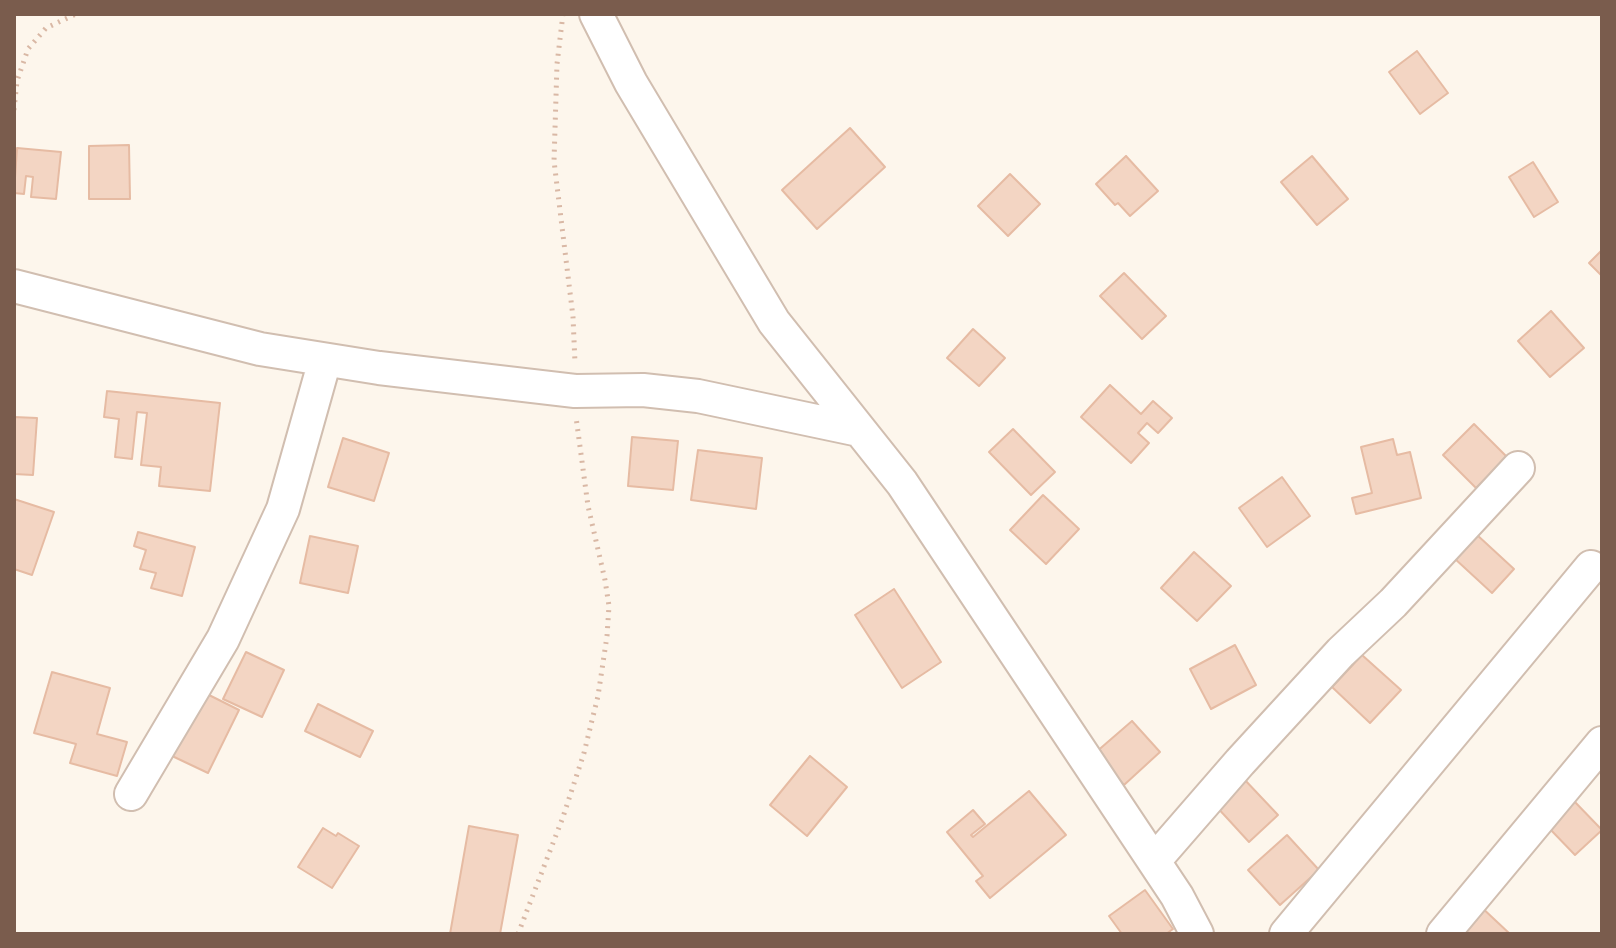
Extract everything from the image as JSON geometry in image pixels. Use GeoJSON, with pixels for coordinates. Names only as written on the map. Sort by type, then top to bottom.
{"type":"FeatureCollection","features":[{"type":"Feature","properties":{"kind":"street"},"geometry":{"type":"LineString","coordinates":[[596,14],[631,83],[774,322],[902,483],[1177,896],[1197,934]]}},
{"type":"Feature","properties":{"kind":"street"},"geometry":{"type":"LineString","coordinates":[[14,286],[260,349],[575,391],[643,390],[698,396],[859,430]]}},
{"type":"Feature","properties":{"kind":"street"},"geometry":{"type":"LineString","coordinates":[[131,794],[223,639],[283,509],[325,360]]}},
{"type":"Feature","properties":{"kind":"street"},"geometry":{"type":"LineString","coordinates":[[1154,861],[1341,652],[1393,603],[1518,468]]}},
{"type":"Feature","properties":{"kind":"street"},"geometry":{"type":"LineString","coordinates":[[1286,934],[1591,567]]}},
{"type":"Feature","properties":{"kind":"street"},"geometry":{"type":"LineString","coordinates":[[1443,934],[1602,743]]}},
{"type":"Feature","properties":{"kind":"path"},"geometry":{"type":"LineString","coordinates":[[14,110],[17,81],[28,49],[46,28],[76,14]]}},
{"type":"Feature","properties":{"kind":"path"},"geometry":{"type":"LineString","coordinates":[[518,934],[584,753],[598,696],[609,606],[578,439],[573,317],[554,161],[557,64],[563,14]]}},
{"type":"Feature","properties":{"kind":"building"},"geometry":{"type":"Polygon","coordinates":[[[1417,51],[1448,93],[1420,114],[1389,72],[1417,51]]]}},
{"type":"Feature","properties":{"kind":"building"},"geometry":{"type":"Polygon","coordinates":[[[850,128],[885,167],[817,229],[782,190],[850,128]]]}},
{"type":"Feature","properties":{"kind":"building"},"geometry":{"type":"Polygon","coordinates":[[[129,145],[130,199],[89,199],[89,146],[129,145]]]}},
{"type":"Feature","properties":{"kind":"building"},"geometry":{"type":"Polygon","coordinates":[[[17,148],[61,152],[56,199],[31,197],[33,177],[26,176],[24,194],[14,193],[17,148]]]}},
{"type":"Feature","properties":{"kind":"building"},"geometry":{"type":"Polygon","coordinates":[[[1126,156],[1158,191],[1130,216],[1096,184],[1126,156]]]}},
{"type":"Feature","properties":{"kind":"building"},"geometry":{"type":"Polygon","coordinates":[[[1312,156],[1348,199],[1317,225],[1281,182],[1312,156]]]}},
{"type":"Feature","properties":{"kind":"building"},"geometry":{"type":"Polygon","coordinates":[[[1533,162],[1558,202],[1534,217],[1509,177],[1533,162]]]}},
{"type":"Feature","properties":{"kind":"building"},"geometry":{"type":"Polygon","coordinates":[[[1010,174],[1040,204],[1008,236],[978,206],[1010,174]]]}},
{"type":"Feature","properties":{"kind":"building"},"geometry":{"type":"Polygon","coordinates":[[[1602,250],[1602,276],[1589,263],[1602,250]]]}},
{"type":"Feature","properties":{"kind":"building"},"geometry":{"type":"Polygon","coordinates":[[[1124,273],[1166,316],[1142,339],[1100,296],[1124,273]]]}},
{"type":"Feature","properties":{"kind":"building"},"geometry":{"type":"Polygon","coordinates":[[[1551,311],[1584,348],[1550,377],[1518,341],[1551,311]]]}},
{"type":"Feature","properties":{"kind":"building"},"geometry":{"type":"Polygon","coordinates":[[[973,329],[1005,358],[979,386],[947,358],[973,329]]]}},
{"type":"Feature","properties":{"kind":"building"},"geometry":{"type":"Polygon","coordinates":[[[1110,385],[1141,414],[1153,401],[1172,418],[1158,433],[1147,423],[1138,433],[1149,443],[1131,463],[1081,417],[1110,385]]]}},
{"type":"Feature","properties":{"kind":"building"},"geometry":{"type":"Polygon","coordinates":[[[107,391],[220,403],[210,491],[159,486],[161,467],[141,465],[147,413],[137,412],[132,459],[115,457],[119,419],[104,417],[107,391]]]}},
{"type":"Feature","properties":{"kind":"building"},"geometry":{"type":"Polygon","coordinates":[[[14,417],[37,418],[33,475],[14,474],[14,417]]]}},
{"type":"Feature","properties":{"kind":"building"},"geometry":{"type":"Polygon","coordinates":[[[1474,424],[1507,457],[1476,488],[1443,455],[1474,424]]]}},
{"type":"Feature","properties":{"kind":"building"},"geometry":{"type":"Polygon","coordinates":[[[1013,429],[1055,472],[1031,495],[989,452],[1013,429]]]}},
{"type":"Feature","properties":{"kind":"building"},"geometry":{"type":"Polygon","coordinates":[[[632,437],[678,441],[673,490],[628,486],[632,437]]]}},
{"type":"Feature","properties":{"kind":"building"},"geometry":{"type":"Polygon","coordinates":[[[343,438],[389,453],[374,501],[328,487],[343,438]]]}},
{"type":"Feature","properties":{"kind":"building"},"geometry":{"type":"Polygon","coordinates":[[[1393,439],[1397,455],[1410,452],[1421,498],[1356,514],[1352,498],[1372,493],[1361,447],[1393,439]]]}},
{"type":"Feature","properties":{"kind":"building"},"geometry":{"type":"Polygon","coordinates":[[[698,450],[762,458],[756,509],[691,500],[698,450]]]}},
{"type":"Feature","properties":{"kind":"building"},"geometry":{"type":"Polygon","coordinates":[[[1282,477],[1310,516],[1267,547],[1239,508],[1282,477]]]}},
{"type":"Feature","properties":{"kind":"building"},"geometry":{"type":"Polygon","coordinates":[[[1043,495],[1079,529],[1046,564],[1010,530],[1043,495]]]}},
{"type":"Feature","properties":{"kind":"building"},"geometry":{"type":"Polygon","coordinates":[[[14,499],[54,512],[32,575],[14,569],[14,499]]]}},
{"type":"Feature","properties":{"kind":"building"},"geometry":{"type":"Polygon","coordinates":[[[138,532],[195,547],[182,596],[151,588],[156,573],[140,569],[146,550],[134,546],[138,532]]]}},
{"type":"Feature","properties":{"kind":"building"},"geometry":{"type":"Polygon","coordinates":[[[1476,534],[1514,569],[1492,593],[1454,558],[1476,534]]]}},
{"type":"Feature","properties":{"kind":"building"},"geometry":{"type":"Polygon","coordinates":[[[310,536],[358,546],[348,593],[300,583],[310,536]]]}},
{"type":"Feature","properties":{"kind":"building"},"geometry":{"type":"Polygon","coordinates":[[[1194,552],[1231,586],[1197,621],[1161,588],[1194,552]]]}},
{"type":"Feature","properties":{"kind":"building"},"geometry":{"type":"Polygon","coordinates":[[[894,589],[941,662],[902,688],[855,615],[894,589]]]}},
{"type":"Feature","properties":{"kind":"building"},"geometry":{"type":"Polygon","coordinates":[[[1235,645],[1256,685],[1211,709],[1190,669],[1235,645]]]}},
{"type":"Feature","properties":{"kind":"building"},"geometry":{"type":"Polygon","coordinates":[[[246,652],[284,670],[262,717],[223,699],[246,652]]]}},
{"type":"Feature","properties":{"kind":"building"},"geometry":{"type":"Polygon","coordinates":[[[1362,655],[1401,690],[1370,723],[1332,687],[1362,655]]]}},
{"type":"Feature","properties":{"kind":"building"},"geometry":{"type":"Polygon","coordinates":[[[52,672],[110,688],[97,734],[127,742],[117,776],[70,763],[76,744],[34,733],[52,672]]]}},
{"type":"Feature","properties":{"kind":"building"},"geometry":{"type":"Polygon","coordinates":[[[201,691],[239,710],[208,773],[170,755],[201,691]]]}},
{"type":"Feature","properties":{"kind":"building"},"geometry":{"type":"Polygon","coordinates":[[[318,704],[373,731],[360,757],[305,731],[318,704]]]}},
{"type":"Feature","properties":{"kind":"building"},"geometry":{"type":"Polygon","coordinates":[[[1132,721],[1160,752],[1124,785],[1095,753],[1132,721]]]}},
{"type":"Feature","properties":{"kind":"building"},"geometry":{"type":"Polygon","coordinates":[[[810,756],[847,787],[807,836],[770,805],[810,756]]]}},
{"type":"Feature","properties":{"kind":"building"},"geometry":{"type":"Polygon","coordinates":[[[1244,779],[1278,815],[1249,842],[1215,805],[1244,779]]]}},
{"type":"Feature","properties":{"kind":"building"},"geometry":{"type":"Polygon","coordinates":[[[1029,791],[1066,835],[990,898],[976,881],[983,876],[947,832],[973,810],[985,824],[971,835],[973,837],[1029,791]]]}},
{"type":"Feature","properties":{"kind":"building"},"geometry":{"type":"Polygon","coordinates":[[[1574,801],[1602,830],[1575,855],[1548,827],[1574,801]]]}},
{"type":"Feature","properties":{"kind":"building"},"geometry":{"type":"Polygon","coordinates":[[[469,826],[518,835],[500,934],[450,934],[469,826]]]}},
{"type":"Feature","properties":{"kind":"building"},"geometry":{"type":"Polygon","coordinates":[[[323,828],[359,846],[332,888],[298,867],[323,828]]]}},
{"type":"Feature","properties":{"kind":"building"},"geometry":{"type":"Polygon","coordinates":[[[1287,835],[1319,870],[1280,905],[1248,870],[1287,835]]]}},
{"type":"Feature","properties":{"kind":"building"},"geometry":{"type":"Polygon","coordinates":[[[1145,890],[1173,929],[1166,934],[1122,934],[1109,916],[1145,890]]]}},
{"type":"Feature","properties":{"kind":"building"},"geometry":{"type":"Polygon","coordinates":[[[1478,904],[1510,934],[1450,934],[1478,904]]]}}]}
